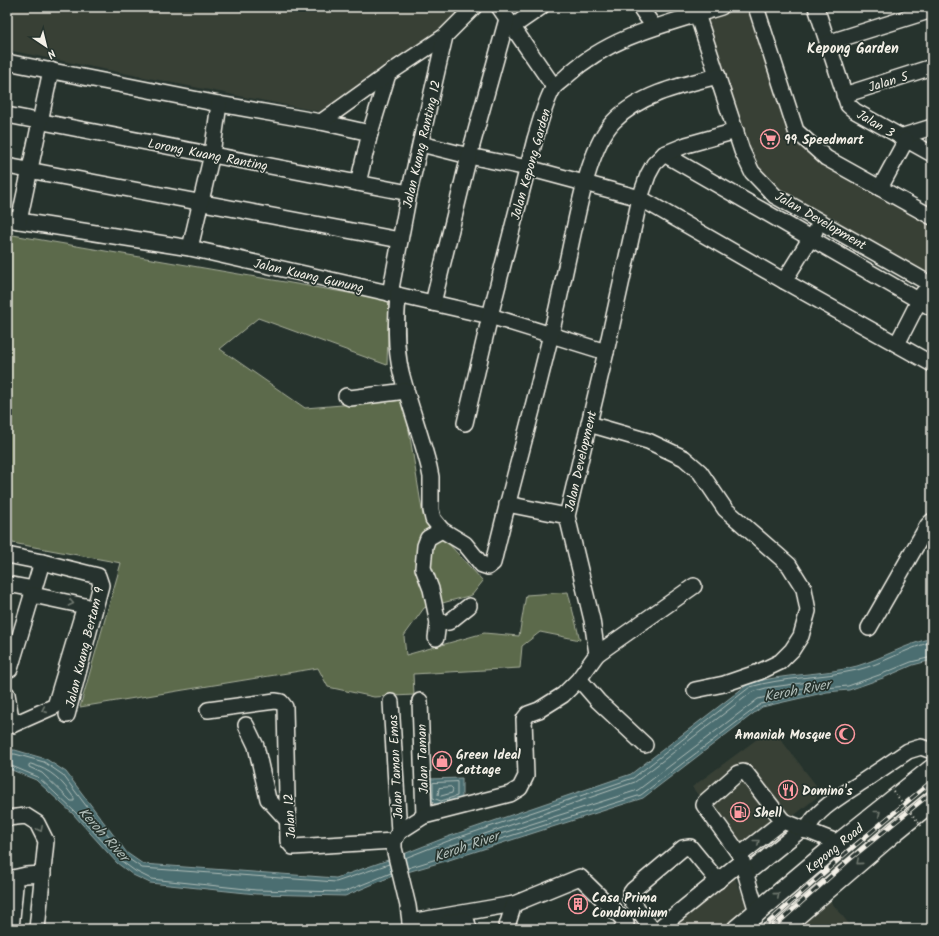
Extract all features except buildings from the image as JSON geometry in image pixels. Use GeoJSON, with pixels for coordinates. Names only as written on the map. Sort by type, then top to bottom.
{"type":"FeatureCollection","features":[{"type":"Feature","properties":{"kind":"main road","name":"Kepong Road"},"geometry":{"type":"LineString","coordinates":[[737,929],[839,843],[932,769]]}},
{"type":"Feature","properties":{"kind":"main road","name":"Kepong Road"},"geometry":{"type":"LineString","coordinates":[[781,929],[932,801]]}},
{"type":"Feature","properties":{"kind":"street"},"geometry":{"type":"LineString","coordinates":[[321,122],[388,74],[445,36],[474,7]]}},
{"type":"Feature","properties":{"kind":"street"},"geometry":{"type":"LineString","coordinates":[[506,18],[541,7]]}},
{"type":"Feature","properties":{"kind":"street"},"geometry":{"type":"LineString","coordinates":[[640,7],[654,27]]}},
{"type":"Feature","properties":{"kind":"street"},"geometry":{"type":"LineString","coordinates":[[756,7],[796,132],[826,158],[932,217]]}},
{"type":"Feature","properties":{"kind":"street","name":"Jalan 3"},"geometry":{"type":"LineString","coordinates":[[816,7],[848,105],[855,111],[932,154]]}},
{"type":"Feature","properties":{"kind":"street","name":"Jalan Kepong Garden"},"geometry":{"type":"LineString","coordinates":[[465,423],[490,316],[528,168],[543,112],[554,87],[594,54],[619,41],[654,27],[707,10]]}},
{"type":"Feature","properties":{"kind":"street","name":"Jalan Development"},"geometry":{"type":"LineString","coordinates":[[707,10],[718,76],[742,151],[752,172],[775,196],[930,284]]}},
{"type":"Feature","properties":{"kind":"street"},"geometry":{"type":"LineString","coordinates":[[827,43],[932,10]]}},
{"type":"Feature","properties":{"kind":"street"},"geometry":{"type":"LineString","coordinates":[[506,18],[554,87]]}},
{"type":"Feature","properties":{"kind":"street"},"geometry":{"type":"LineString","coordinates":[[433,303],[469,156],[506,18]]}},
{"type":"Feature","properties":{"kind":"street","name":"Jalan Kuang Ranting 12"},"geometry":{"type":"LineString","coordinates":[[442,530],[433,519],[431,510],[430,472],[401,372],[397,348],[394,294],[400,240],[409,193],[445,36]]}},
{"type":"Feature","properties":{"kind":"street"},"geometry":{"type":"LineString","coordinates":[[7,62],[219,104],[321,122],[370,133]]}},
{"type":"Feature","properties":{"kind":"street","name":"Jalan 5"},"geometry":{"type":"LineString","coordinates":[[844,95],[932,67]]}},
{"type":"Feature","properties":{"kind":"street"},"geometry":{"type":"LineString","coordinates":[[13,220],[30,170],[51,70]]}},
{"type":"Feature","properties":{"kind":"street"},"geometry":{"type":"LineString","coordinates":[[358,183],[370,133],[388,74]]}},
{"type":"Feature","properties":{"kind":"street"},"geometry":{"type":"LineString","coordinates":[[436,638],[438,623],[431,589],[423,568],[425,546],[428,538],[442,530],[465,544],[482,565],[488,567],[493,563],[551,335],[584,183],[599,144],[613,121],[629,108],[668,88],[718,76]]}},
{"type":"Feature","properties":{"kind":"street"},"geometry":{"type":"LineString","coordinates":[[190,248],[212,154],[219,104]]}},
{"type":"Feature","properties":{"kind":"street","name":"Lorong Kuang Ranting"},"geometry":{"type":"LineString","coordinates":[[7,115],[409,193]]}},
{"type":"Feature","properties":{"kind":"street"},"geometry":{"type":"LineString","coordinates":[[880,188],[903,139],[932,128]]}},
{"type":"Feature","properties":{"kind":"street","name":"Jalan Development"},"geometry":{"type":"LineString","coordinates":[[598,654],[592,620],[567,516],[606,352],[640,198],[654,164],[664,154],[686,145],[736,131]]}},
{"type":"Feature","properties":{"kind":"street"},"geometry":{"type":"LineString","coordinates":[[421,144],[469,156],[528,168],[640,198],[932,364]]}},
{"type":"Feature","properties":{"kind":"street"},"geometry":{"type":"LineString","coordinates":[[664,154],[926,305]]}},
{"type":"Feature","properties":{"kind":"street"},"geometry":{"type":"LineString","coordinates":[[7,166],[400,240]]}},
{"type":"Feature","properties":{"kind":"street","name":"Jalan Kuang Gunung"},"geometry":{"type":"LineString","coordinates":[[13,220],[190,248],[490,316],[606,352]]}},
{"type":"Feature","properties":{"kind":"street"},"geometry":{"type":"LineString","coordinates":[[784,281],[821,221]]}},
{"type":"Feature","properties":{"kind":"street"},"geometry":{"type":"LineString","coordinates":[[897,344],[926,305],[930,284]]}},
{"type":"Feature","properties":{"kind":"street"},"geometry":{"type":"LineString","coordinates":[[346,396],[350,398],[406,391]]}},
{"type":"Feature","properties":{"kind":"street"},"geometry":{"type":"LineString","coordinates":[[589,424],[648,440],[684,458],[700,472],[725,509],[789,565],[804,589],[808,612],[801,636],[792,650],[780,662],[760,672],[724,684],[694,690]]}},
{"type":"Feature","properties":{"kind":"street"},"geometry":{"type":"LineString","coordinates":[[507,504],[567,516]]}},
{"type":"Feature","properties":{"kind":"street"},"geometry":{"type":"LineString","coordinates":[[869,628],[928,524],[932,521]]}},
{"type":"Feature","properties":{"kind":"street","name":"Jalan Kuang Bertam 9"},"geometry":{"type":"LineString","coordinates":[[7,555],[98,576],[101,585],[67,716]]}},
{"type":"Feature","properties":{"kind":"street"},"geometry":{"type":"LineString","coordinates":[[7,669],[10,669],[13,640],[33,592],[42,562]]}},
{"type":"Feature","properties":{"kind":"street"},"geometry":{"type":"LineString","coordinates":[[7,584],[84,606],[55,706],[10,725],[7,694]]}},
{"type":"Feature","properties":{"kind":"street"},"geometry":{"type":"LineString","coordinates":[[395,840],[424,816],[510,794],[520,788],[526,776],[524,719],[528,714],[539,710],[563,695],[579,679],[598,654],[694,586]]}},
{"type":"Feature","properties":{"kind":"street"},"geometry":{"type":"LineString","coordinates":[[438,623],[449,622],[469,606]]}},
{"type":"Feature","properties":{"kind":"street"},"geometry":{"type":"LineString","coordinates":[[579,679],[598,701],[645,745]]}},
{"type":"Feature","properties":{"kind":"street","name":"Jalan 12"},"geometry":{"type":"LineString","coordinates":[[208,710],[275,701],[281,702],[285,708],[288,842],[293,847],[395,840]]}},
{"type":"Feature","properties":{"kind":"street","name":"Jalan Taman"},"geometry":{"type":"LineString","coordinates":[[420,701],[424,816]]}},
{"type":"Feature","properties":{"kind":"street","name":"Jalan Taman Emas"},"geometry":{"type":"LineString","coordinates":[[391,702],[395,840],[412,927]]}},
{"type":"Feature","properties":{"kind":"street"},"geometry":{"type":"LineString","coordinates":[[246,725],[256,746],[268,799],[288,821]]}},
{"type":"Feature","properties":{"kind":"street"},"geometry":{"type":"LineString","coordinates":[[658,929],[743,863],[804,830],[816,817],[835,801],[908,751],[921,747],[932,751]]}},
{"type":"Feature","properties":{"kind":"street"},"geometry":{"type":"LineString","coordinates":[[757,912],[743,863],[704,805],[705,802],[738,773],[746,773],[783,821],[839,843]]}},
{"type":"Feature","properties":{"kind":"street"},"geometry":{"type":"LineString","coordinates":[[7,818],[26,816],[37,823],[46,841],[37,929]]}},
{"type":"Feature","properties":{"kind":"street"},"geometry":{"type":"LineString","coordinates":[[743,863],[783,821]]}},
{"type":"Feature","properties":{"kind":"street"},"geometry":{"type":"LineString","coordinates":[[652,929],[630,898],[630,894],[683,848],[690,847],[718,881]]}},
{"type":"Feature","properties":{"kind":"street"},"geometry":{"type":"LineString","coordinates":[[10,878],[43,874]]}},
{"type":"Feature","properties":{"kind":"street"},"geometry":{"type":"LineString","coordinates":[[412,927],[514,904],[580,877],[626,922],[622,929]]}},
{"type":"Feature","properties":{"kind":"street"},"geometry":{"type":"LineString","coordinates":[[10,878],[15,881],[10,929]]}},
{"type":"Feature","properties":{"kind":"street"},"geometry":{"type":"LineString","coordinates":[[506,929],[514,904]]}},
{"type":"Feature","properties":{"kind":"street"},"geometry":{"type":"LineString","coordinates":[[412,927],[464,920],[467,922],[469,929]]}},
{"type":"Feature","properties":{"kind":"path"},"geometry":{"type":"LineString","coordinates":[[893,791],[923,828]]}},
{"type":"Feature","properties":{"kind":"shaded area"},"geometry":{"type":"Polygon","coordinates":[[[7,7],[462,7],[437,33],[321,112],[7,50],[7,7]]]}},
{"type":"Feature","properties":{"kind":"shaded area"},"geometry":{"type":"Polygon","coordinates":[[[744,7],[753,7],[794,132],[932,220],[932,277],[780,191],[759,170],[748,147],[707,19],[744,7]]]}},
{"type":"Feature","properties":{"kind":"shaded area"},"geometry":{"type":"Polygon","coordinates":[[[772,728],[822,793],[744,856],[692,787],[772,728]]]}},
{"type":"Feature","properties":{"kind":"shaded area"},"geometry":{"type":"Polygon","coordinates":[[[732,872],[748,907],[721,929],[663,929],[732,872]]]}},
{"type":"Feature","properties":{"kind":"shaded area"},"geometry":{"type":"Polygon","coordinates":[[[828,898],[853,929],[792,929],[828,898]]]}},
{"type":"Feature","properties":{"kind":"green space"},"geometry":{"type":"Polygon","coordinates":[[[7,234],[389,300],[387,365],[258,318],[220,349],[305,408],[404,400],[423,516],[483,581],[472,595],[424,608],[404,636],[406,655],[484,633],[519,636],[526,595],[568,592],[580,640],[540,632],[522,646],[520,668],[413,674],[414,695],[374,697],[328,687],[318,668],[80,707],[121,563],[7,542],[7,234]]]}},
{"type":"Feature","properties":{"kind":"water","name":"Keroh River"},"geometry":{"type":"Polygon","coordinates":[[[932,638],[932,660],[913,665],[849,690],[827,692],[762,707],[643,798],[449,860],[390,877],[345,896],[256,894],[150,883],[133,875],[117,863],[73,814],[36,780],[7,768],[7,750],[15,750],[46,759],[66,772],[127,853],[143,864],[336,878],[391,859],[447,837],[631,774],[748,684],[761,680],[857,666],[932,638]]]}},
{"type":"Feature","properties":{"kind":"water"},"geometry":{"type":"Polygon","coordinates":[[[462,778],[462,799],[440,806],[429,801],[428,779],[462,778]]]}},
{"type":"Feature","properties":{"kind":"railway"},"geometry":{"type":"LineString","coordinates":[[761,929],[846,853],[932,781]]}},
{"type":"Feature","properties":{"kind":"railway"},"geometry":{"type":"LineString","coordinates":[[771,929],[850,859],[932,792]]}},
{"type":"Feature","properties":{"kind":"place","name":"99 Speedmart"},"geometry":{"type":"Point","coordinates":[770,139]}},
{"type":"Feature","properties":{"kind":"place","name":"Amaniah Mosque"},"geometry":{"type":"Point","coordinates":[845,734]}},
{"type":"Feature","properties":{"kind":"place","name":"Green Ideal Cottage"},"geometry":{"type":"Point","coordinates":[442,761]}},
{"type":"Feature","properties":{"kind":"place","name":"Domino's"},"geometry":{"type":"Point","coordinates":[788,790]}},
{"type":"Feature","properties":{"kind":"place","name":"Shell"},"geometry":{"type":"Point","coordinates":[740,812]}},
{"type":"Feature","properties":{"kind":"place","name":"Casa Prima Condominium"},"geometry":{"type":"Point","coordinates":[578,904]}},
{"type":"Feature","properties":{"kind":"district","name":"Kepong Garden"},"geometry":{"type":"Point","coordinates":[853,48]}}]}
